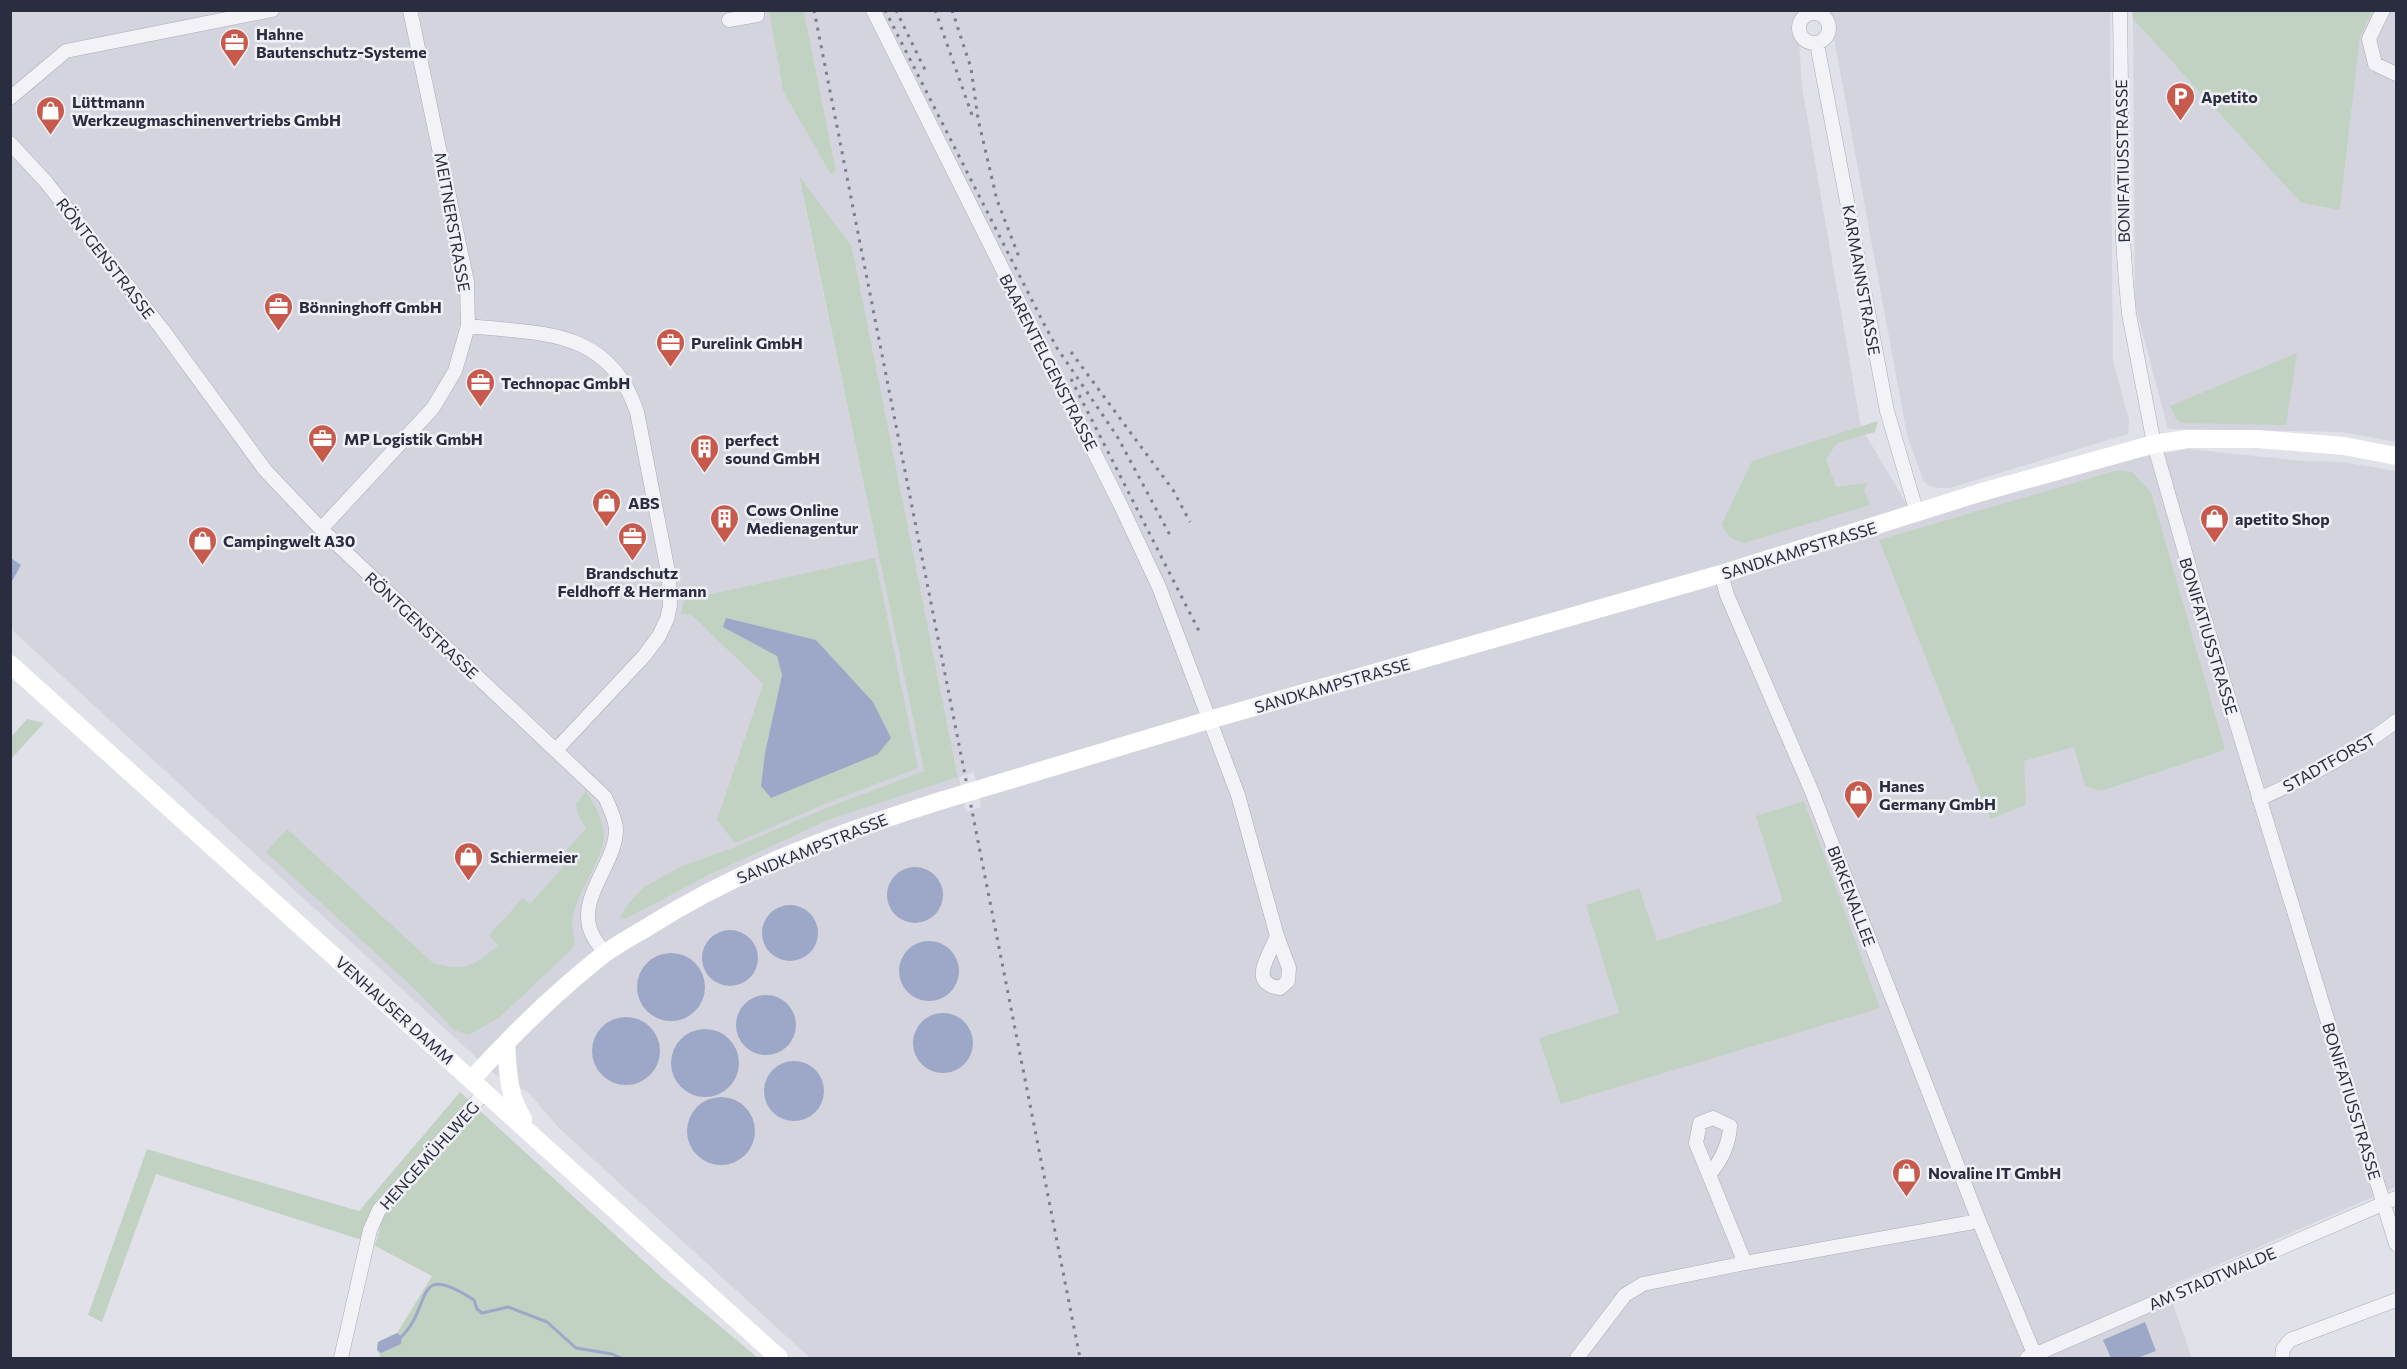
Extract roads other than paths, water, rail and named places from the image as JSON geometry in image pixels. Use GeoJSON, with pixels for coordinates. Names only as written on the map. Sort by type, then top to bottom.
{"type":"FeatureCollection","features":[{"type":"Feature","properties":{"kind":"street"},"geometry":{"type":"LineString","coordinates":[[10,98],[66,51],[272,10]]}},
{"type":"Feature","properties":{"kind":"street","name":"MEITNERSTRASSE"},"geometry":{"type":"LineString","coordinates":[[321,529],[433,408],[455,371],[468,326],[466,282],[410,10]]}},
{"type":"Feature","properties":{"kind":"street"},"geometry":{"type":"LineString","coordinates":[[729,20],[757,15],[757,10]]}},
{"type":"Feature","properties":{"kind":"street","name":"BAARENTELGENSTRASSE"},"geometry":{"type":"LineString","coordinates":[[873,10],[1159,586],[1209,720]]}},
{"type":"Feature","properties":{"kind":"street","name":"BONIFATIUSSTRASSE"},"geometry":{"type":"LineString","coordinates":[[2120,10],[2123,240],[2126,282],[2129,314],[2154,444],[2259,799],[2390,1201],[2397,1244]]}},
{"type":"Feature","properties":{"kind":"street"},"geometry":{"type":"LineString","coordinates":[[2383,10],[2369,39],[2375,64],[2397,74]]}},
{"type":"Feature","properties":{"kind":"street","name":"KARMANNSTRASSE"},"geometry":{"type":"LineString","coordinates":[[1817,44],[1887,411],[1917,513]]}},
{"type":"Feature","properties":{"kind":"street","name":"RÖNTGENSTRASSE"},"geometry":{"type":"LineString","coordinates":[[10,143],[46,182],[162,329],[265,470],[321,529],[605,797],[616,826],[613,848],[588,911],[592,935],[605,954]]}},
{"type":"Feature","properties":{"kind":"street"},"geometry":{"type":"LineString","coordinates":[[468,326],[557,335],[597,353],[614,369],[633,399],[639,423],[669,577],[671,594],[667,620],[659,636],[644,656],[556,750]]}},
{"type":"Feature","properties":{"kind":"street","name":"SANDKAMPSTRASSE"},"geometry":{"type":"LineString","coordinates":[[472,1079],[506,1043],[605,954],[674,911],[747,872],[847,831],[1209,720],[1721,574],[1983,492],[2154,444],[2187,439],[2257,439],[2344,446],[2397,456]]}},
{"type":"Feature","properties":{"kind":"street","name":"BIRKENALLEE"},"geometry":{"type":"LineString","coordinates":[[1721,574],[1727,595],[1812,792],[2032,1358]]}},
{"type":"Feature","properties":{"kind":"street","name":"VENHAUSER DAMM"},"geometry":{"type":"LineString","coordinates":[[10,663],[779,1359]]}},
{"type":"Feature","properties":{"kind":"street"},"geometry":{"type":"LineString","coordinates":[[1209,720],[1238,795],[1277,936]]}},
{"type":"Feature","properties":{"kind":"street","name":"STADTFORST"},"geometry":{"type":"LineString","coordinates":[[2259,799],[2302,779],[2397,721]]}},
{"type":"Feature","properties":{"kind":"street"},"geometry":{"type":"LineString","coordinates":[[506,1043],[509,1088],[514,1104],[528,1127],[553,1153]]}},
{"type":"Feature","properties":{"kind":"street","name":"HENGEMÜHLWEG"},"geometry":{"type":"LineString","coordinates":[[340,1359],[370,1230],[379,1209],[485,1092]]}},
{"type":"Feature","properties":{"kind":"street"},"geometry":{"type":"LineString","coordinates":[[1709,1175],[1745,1263]]}},
{"type":"Feature","properties":{"kind":"street","name":"AM STADTWALDE"},"geometry":{"type":"LineString","coordinates":[[2032,1358],[2390,1201]]}},
{"type":"Feature","properties":{"kind":"street"},"geometry":{"type":"LineString","coordinates":[[1577,1359],[1625,1295],[1643,1284],[1745,1263],[1979,1221]]}},
{"type":"Feature","properties":{"kind":"street"},"geometry":{"type":"LineString","coordinates":[[2282,1359],[2283,1349],[2290,1340],[2397,1300]]}},
{"type":"Feature","properties":{"kind":"water"},"geometry":{"type":"Polygon","coordinates":[[[11,558],[21,565],[11,583],[11,558]]]}},
{"type":"Feature","properties":{"kind":"water"},"geometry":{"type":"Polygon","coordinates":[[[726,618],[816,640],[873,702],[891,738],[878,754],[771,798],[761,786],[765,753],[782,675],[777,656],[723,627],[726,618]]]}},
{"type":"Feature","properties":{"kind":"water"},"geometry":{"type":"Polygon","coordinates":[[[909,867],[921,867],[931,871],[939,879],[943,895],[939,911],[931,919],[921,923],[909,923],[899,919],[891,911],[887,901],[887,889],[891,879],[899,871],[909,867]]]}},
{"type":"Feature","properties":{"kind":"water"},"geometry":{"type":"Polygon","coordinates":[[[784,905],[796,905],[806,909],[814,917],[818,933],[814,949],[806,957],[796,961],[784,961],[774,957],[766,949],[762,939],[762,927],[766,917],[774,909],[784,905]]]}},
{"type":"Feature","properties":{"kind":"water"},"geometry":{"type":"Polygon","coordinates":[[[724,930],[736,930],[746,934],[754,942],[758,958],[754,974],[746,982],[736,986],[724,986],[714,982],[706,974],[702,964],[702,952],[706,942],[714,934],[724,930]]]}},
{"type":"Feature","properties":{"kind":"water"},"geometry":{"type":"Polygon","coordinates":[[[929,941],[950,950],[959,971],[950,992],[929,1001],[908,992],[899,971],[908,950],[929,941]]]}},
{"type":"Feature","properties":{"kind":"water"},"geometry":{"type":"Polygon","coordinates":[[[664,953],[678,953],[690,958],[700,968],[705,987],[700,1006],[690,1016],[678,1021],[664,1021],[652,1016],[642,1006],[637,994],[637,980],[642,968],[652,958],[664,953]]]}},
{"type":"Feature","properties":{"kind":"water"},"geometry":{"type":"Polygon","coordinates":[[[766,995],[787,1004],[796,1025],[787,1046],[766,1055],[745,1046],[736,1025],[745,1004],[766,995]]]}},
{"type":"Feature","properties":{"kind":"water"},"geometry":{"type":"Polygon","coordinates":[[[943,1013],[964,1022],[973,1043],[964,1064],[943,1073],[922,1064],[913,1043],[922,1022],[943,1013]]]}},
{"type":"Feature","properties":{"kind":"water"},"geometry":{"type":"Polygon","coordinates":[[[619,1017],[633,1017],[645,1022],[655,1032],[660,1051],[655,1070],[645,1080],[633,1085],[619,1085],[607,1080],[597,1070],[592,1058],[592,1044],[597,1032],[607,1022],[619,1017]]]}},
{"type":"Feature","properties":{"kind":"water"},"geometry":{"type":"Polygon","coordinates":[[[705,1029],[718,1032],[729,1039],[736,1050],[739,1063],[736,1076],[729,1087],[718,1094],[705,1097],[692,1094],[681,1087],[674,1076],[671,1063],[674,1050],[681,1039],[692,1032],[705,1029]]]}},
{"type":"Feature","properties":{"kind":"water"},"geometry":{"type":"Polygon","coordinates":[[[794,1061],[815,1070],[824,1091],[815,1112],[794,1121],[773,1112],[764,1091],[773,1070],[794,1061]]]}},
{"type":"Feature","properties":{"kind":"water"},"geometry":{"type":"Polygon","coordinates":[[[721,1097],[734,1100],[745,1107],[752,1118],[755,1131],[752,1144],[745,1155],[734,1162],[721,1165],[708,1162],[697,1155],[690,1144],[687,1131],[690,1118],[697,1107],[708,1100],[721,1097]]]}},
{"type":"Feature","properties":{"kind":"water"},"geometry":{"type":"Polygon","coordinates":[[[2145,1322],[2156,1351],[2137,1358],[2111,1358],[2103,1340],[2145,1322]]]}},
{"type":"Feature","properties":{"kind":"water"},"geometry":{"type":"Polygon","coordinates":[[[397,1333],[402,1337],[401,1344],[381,1353],[377,1350],[378,1342],[397,1333]]]}},
{"type":"Feature","properties":{"kind":"waterway"},"geometry":{"type":"LineString","coordinates":[[400,1338],[410,1326],[426,1292],[432,1286],[441,1284],[474,1300],[477,1309],[482,1313],[508,1307],[547,1322],[576,1348],[612,1354],[621,1358]]}},
{"type":"Feature","properties":{"kind":"railway"},"geometry":{"type":"LineString","coordinates":[[814,10],[1080,1358]]}},
{"type":"Feature","properties":{"kind":"railway"},"geometry":{"type":"LineString","coordinates":[[885,10],[1057,348],[1117,436],[1171,537]]}},
{"type":"Feature","properties":{"kind":"railway"},"geometry":{"type":"LineString","coordinates":[[896,10],[926,72]]}},
{"type":"Feature","properties":{"kind":"railway"},"geometry":{"type":"LineString","coordinates":[[935,10],[972,115]]}},
{"type":"Feature","properties":{"kind":"railway"},"geometry":{"type":"LineString","coordinates":[[952,10],[971,68],[978,119],[997,200],[1019,257]]}},
{"type":"Feature","properties":{"kind":"railway"},"geometry":{"type":"LineString","coordinates":[[1071,352],[1173,490],[1190,522]]}},
{"type":"Feature","properties":{"kind":"railway"},"geometry":{"type":"LineString","coordinates":[[1071,379],[1199,631]]}},
{"type":"Feature","properties":{"kind":"place","name":"Hahne Bautenschutz-Systeme"},"geometry":{"type":"Point","coordinates":[235,68]}},
{"type":"Feature","properties":{"kind":"place","name":"Apetito"},"geometry":{"type":"Point","coordinates":[2180,122]}},
{"type":"Feature","properties":{"kind":"place","name":"Lüttmann Werkzeugmaschinenvertriebs GmbH"},"geometry":{"type":"Point","coordinates":[51,136]}},
{"type":"Feature","properties":{"kind":"place","name":"Bönninghoff GmbH"},"geometry":{"type":"Point","coordinates":[278,332]}},
{"type":"Feature","properties":{"kind":"place","name":"Purelink GmbH"},"geometry":{"type":"Point","coordinates":[670,368]}},
{"type":"Feature","properties":{"kind":"place","name":"Technopac GmbH"},"geometry":{"type":"Point","coordinates":[480,408]}},
{"type":"Feature","properties":{"kind":"place","name":"MP Logistik GmbH"},"geometry":{"type":"Point","coordinates":[323,464]}},
{"type":"Feature","properties":{"kind":"place","name":"perfect sound GmbH"},"geometry":{"type":"Point","coordinates":[704,474]}},
{"type":"Feature","properties":{"kind":"place","name":"ABS"},"geometry":{"type":"Point","coordinates":[607,528]}},
{"type":"Feature","properties":{"kind":"place","name":"Cows Online Medienagentur"},"geometry":{"type":"Point","coordinates":[725,544]}},
{"type":"Feature","properties":{"kind":"place","name":"apetito Shop"},"geometry":{"type":"Point","coordinates":[2214,544]}},
{"type":"Feature","properties":{"kind":"place","name":"Brandschutz Feldhoff & Hermann"},"geometry":{"type":"Point","coordinates":[632,562]}},
{"type":"Feature","properties":{"kind":"place","name":"Campingwelt A30"},"geometry":{"type":"Point","coordinates":[202,566]}},
{"type":"Feature","properties":{"kind":"place","name":"Hanes Germany GmbH"},"geometry":{"type":"Point","coordinates":[1858,820]}},
{"type":"Feature","properties":{"kind":"place","name":"Schiermeier"},"geometry":{"type":"Point","coordinates":[469,882]}},
{"type":"Feature","properties":{"kind":"place","name":"Novaline IT GmbH"},"geometry":{"type":"Point","coordinates":[1907,1198]}}]}
